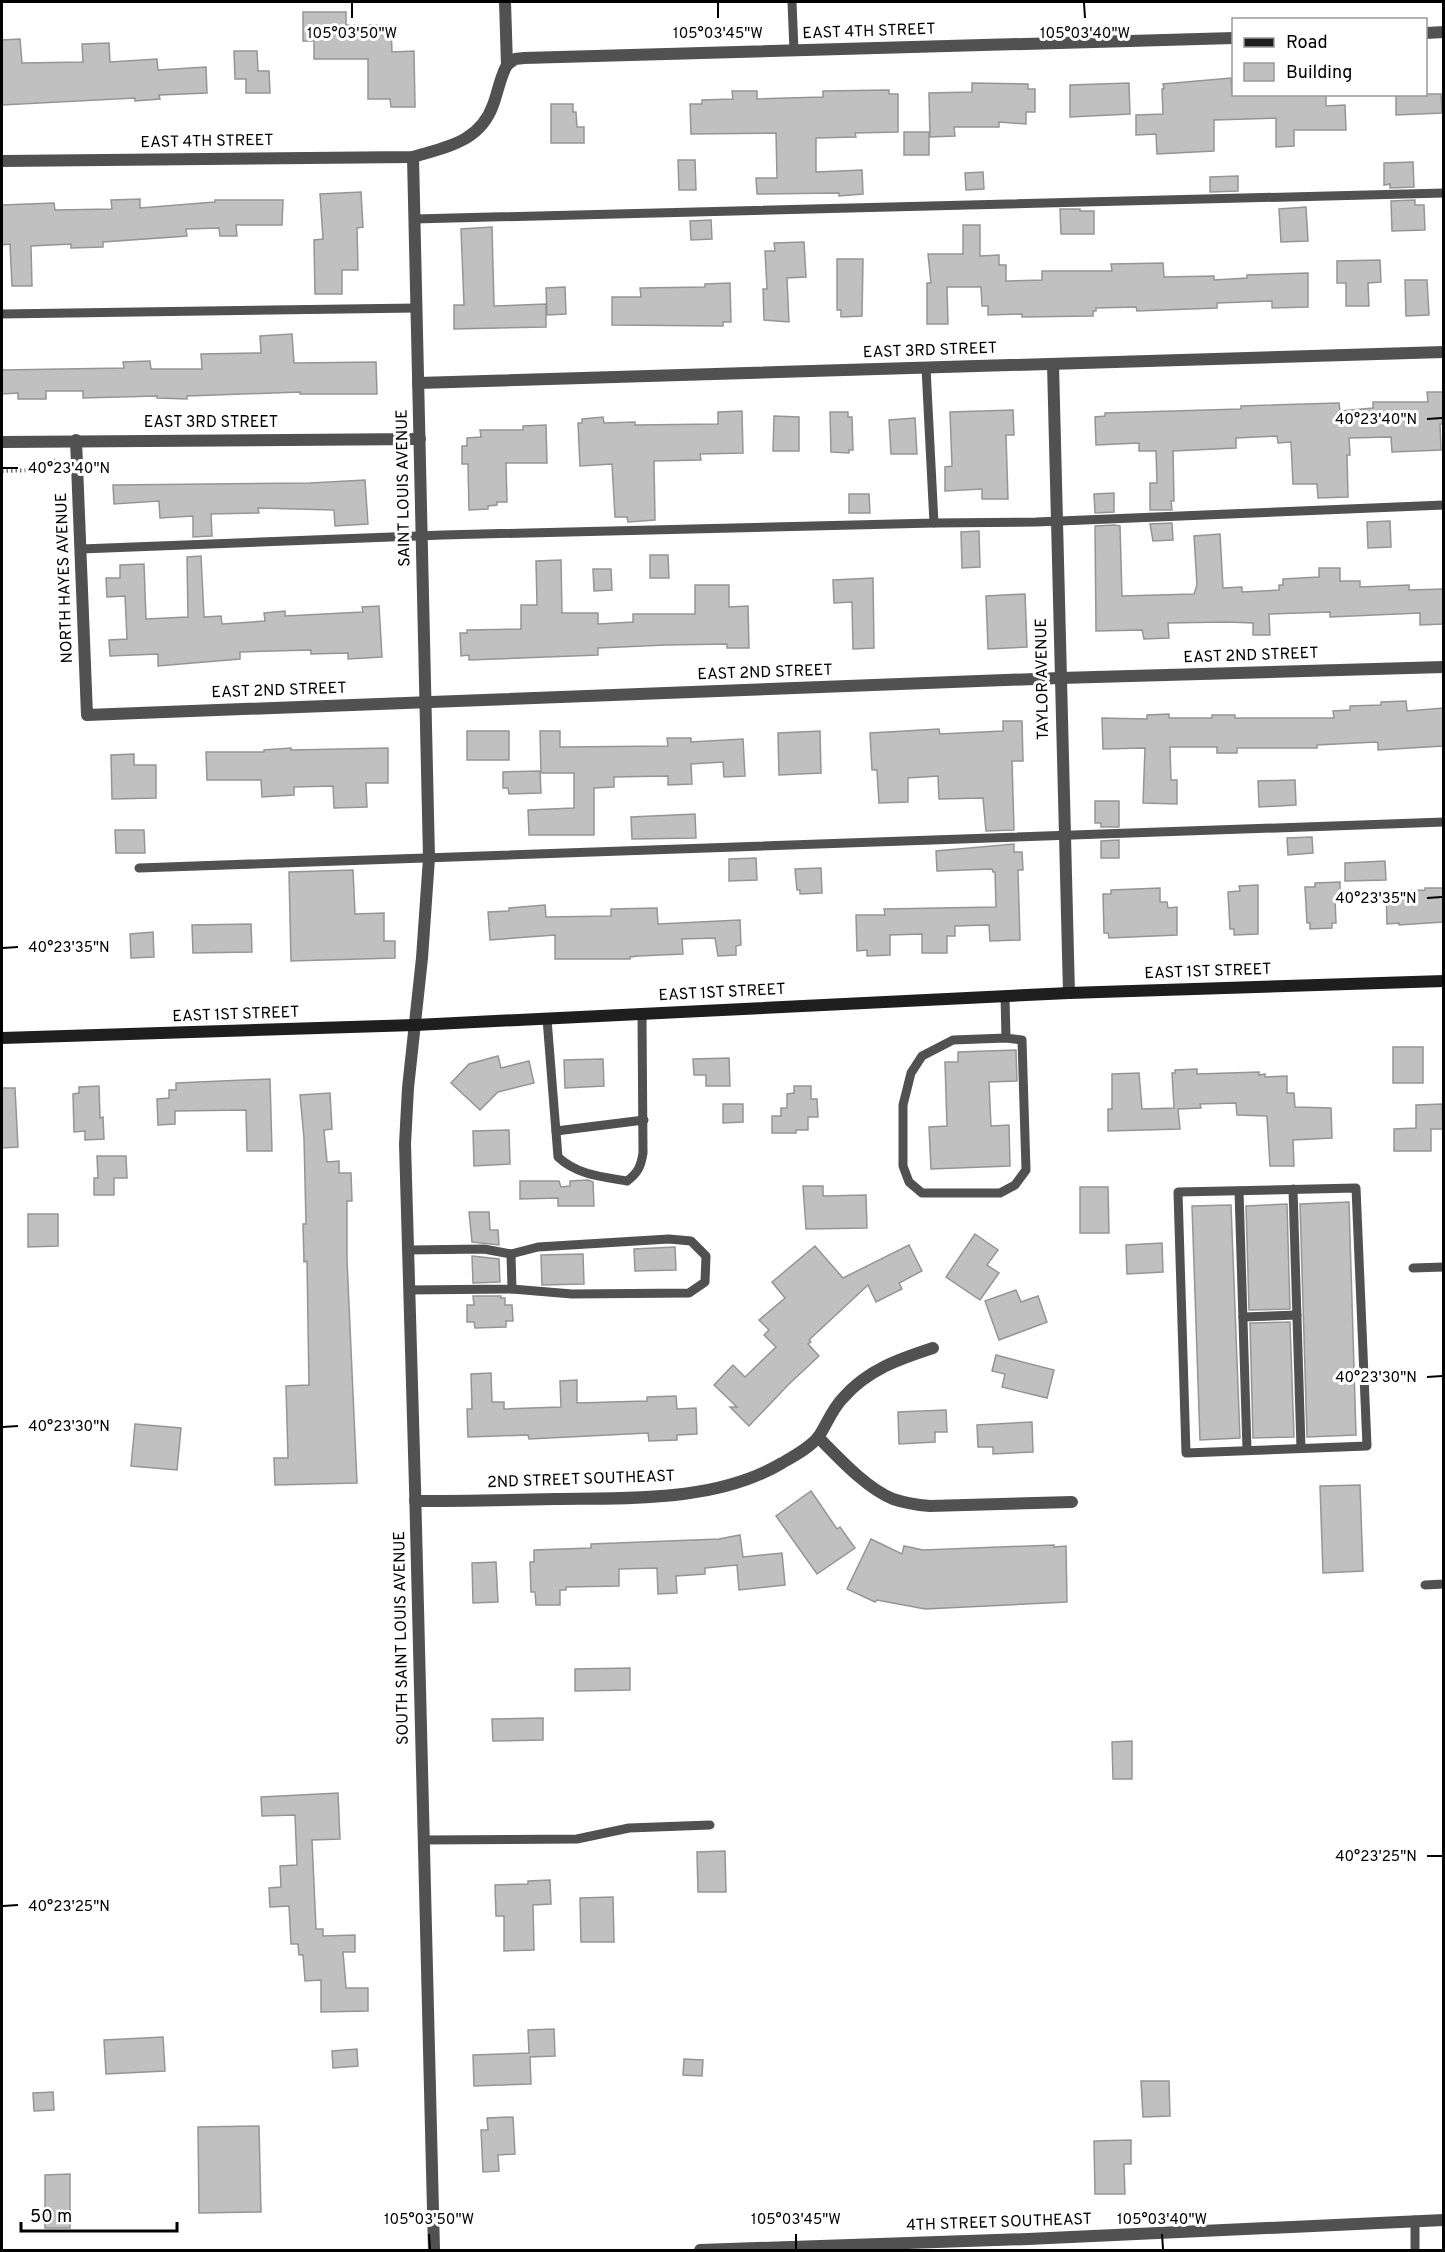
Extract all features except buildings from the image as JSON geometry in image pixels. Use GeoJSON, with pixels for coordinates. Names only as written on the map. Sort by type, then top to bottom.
{"type":"FeatureCollection","features":[{"type":"Feature","properties":{"kind":"main road","name":"EAST 1ST STREET"},"geometry":{"type":"LineString","coordinates":[[2,1038],[415,1025],[1069,993],[1443,981]]}},
{"type":"Feature","properties":{"kind":"street"},"geometry":{"type":"LineString","coordinates":[[413,157],[452,145],[482,127],[493,107],[507,65],[505,2]]}},
{"type":"Feature","properties":{"kind":"street"},"geometry":{"type":"LineString","coordinates":[[1427,33],[1443,32]]}},
{"type":"Feature","properties":{"kind":"street","name":"EAST 4TH STREET"},"geometry":{"type":"LineString","coordinates":[[507,65],[515,59],[524,58],[1232,38]]}},
{"type":"Feature","properties":{"kind":"street","name":"EAST 4TH STREET"},"geometry":{"type":"LineString","coordinates":[[2,160],[413,157]]}},
{"type":"Feature","properties":{"kind":"street","name":"SAINT LOUIS AVENUE"},"geometry":{"type":"LineString","coordinates":[[413,157],[429,858],[415,1025]]}},
{"type":"Feature","properties":{"kind":"street","name":"EAST 3RD STREET"},"geometry":{"type":"LineString","coordinates":[[418,383],[1443,352]]}},
{"type":"Feature","properties":{"kind":"street","name":"TAYLOR AVENUE"},"geometry":{"type":"LineString","coordinates":[[1053,364],[1069,993]]}},
{"type":"Feature","properties":{"kind":"street","name":"EAST 3RD STREET"},"geometry":{"type":"LineString","coordinates":[[2,442],[420,439]]}},
{"type":"Feature","properties":{"kind":"street","name":"NORTH HAYES AVENUE"},"geometry":{"type":"LineString","coordinates":[[76,440],[87,715]]}},
{"type":"Feature","properties":{"kind":"street","name":"EAST 2ND STREET"},"geometry":{"type":"LineString","coordinates":[[87,715],[1060,678],[1443,667]]}},
{"type":"Feature","properties":{"kind":"street","name":"SOUTH SAINT LOUIS AVENUE"},"geometry":{"type":"LineString","coordinates":[[415,1025],[405,1144],[434,2250]]}},
{"type":"Feature","properties":{"kind":"street"},"geometry":{"type":"LineString","coordinates":[[933,1348],[894,1361],[864,1378],[843,1398],[828,1418],[818,1437],[853,1472],[892,1499],[930,1506],[1072,1502]]}},
{"type":"Feature","properties":{"kind":"street","name":"2ND STREET SOUTHEAST"},"geometry":{"type":"LineString","coordinates":[[415,1501],[616,1498],[706,1491],[764,1474],[818,1437]]}},
{"type":"Feature","properties":{"kind":"street","name":"4TH STREET SOUTHEAST"},"geometry":{"type":"LineString","coordinates":[[700,2250],[855,2248],[1443,2220]]}},
{"type":"Feature","properties":{"kind":"lane"},"geometry":{"type":"LineString","coordinates":[[792,2],[794,51]]}},
{"type":"Feature","properties":{"kind":"lane"},"geometry":{"type":"LineString","coordinates":[[414,219],[1443,193]]}},
{"type":"Feature","properties":{"kind":"lane"},"geometry":{"type":"LineString","coordinates":[[2,314],[417,308]]}},
{"type":"Feature","properties":{"kind":"lane"},"geometry":{"type":"LineString","coordinates":[[926,368],[934,523]]}},
{"type":"Feature","properties":{"kind":"lane"},"geometry":{"type":"LineString","coordinates":[[81,549],[422,535],[1056,521],[1443,505]]}},
{"type":"Feature","properties":{"kind":"lane"},"geometry":{"type":"LineString","coordinates":[[139,868],[1443,822]]}},
{"type":"Feature","properties":{"kind":"lane"},"geometry":{"type":"LineString","coordinates":[[1005,996],[1006,1038]]}},
{"type":"Feature","properties":{"kind":"lane"},"geometry":{"type":"LineString","coordinates":[[547,1019],[558,1157],[567,1166],[593,1176],[627,1181],[636,1174],[641,1165],[644,1120],[642,1014]]}},
{"type":"Feature","properties":{"kind":"lane"},"geometry":{"type":"LineString","coordinates":[[1006,1038],[1022,1040],[1026,1170],[1015,1185],[1000,1193],[922,1193],[909,1182],[903,1166],[903,1105],[911,1073],[922,1056],[952,1041],[1006,1038]]}},
{"type":"Feature","properties":{"kind":"lane"},"geometry":{"type":"LineString","coordinates":[[556,1131],[644,1120]]}},
{"type":"Feature","properties":{"kind":"lane"},"geometry":{"type":"LineString","coordinates":[[1356,1188],[1367,1446],[1186,1453],[1178,1192],[1293,1189],[1356,1188]]}},
{"type":"Feature","properties":{"kind":"lane"},"geometry":{"type":"LineString","coordinates":[[1293,1189],[1300,1448]]}},
{"type":"Feature","properties":{"kind":"lane"},"geometry":{"type":"LineString","coordinates":[[1239,1191],[1246,1450]]}},
{"type":"Feature","properties":{"kind":"lane"},"geometry":{"type":"LineString","coordinates":[[409,1250],[484,1249],[511,1254],[538,1247],[669,1239],[691,1241],[706,1256],[705,1282],[689,1293],[572,1294],[512,1289],[409,1290]]}},
{"type":"Feature","properties":{"kind":"lane"},"geometry":{"type":"LineString","coordinates":[[511,1254],[512,1289]]}},
{"type":"Feature","properties":{"kind":"lane"},"geometry":{"type":"LineString","coordinates":[[1413,1268],[1443,1267]]}},
{"type":"Feature","properties":{"kind":"lane"},"geometry":{"type":"LineString","coordinates":[[1243,1317],[1297,1315]]}},
{"type":"Feature","properties":{"kind":"lane"},"geometry":{"type":"LineString","coordinates":[[1425,1585],[1443,1584]]}},
{"type":"Feature","properties":{"kind":"lane"},"geometry":{"type":"LineString","coordinates":[[424,1840],[577,1839],[629,1828],[710,1825]]}},
{"type":"Feature","properties":{"kind":"lane"},"geometry":{"type":"LineString","coordinates":[[1414,2220],[1415,2250]]}},
{"type":"Feature","properties":{"kind":"path"},"geometry":{"type":"LineString","coordinates":[[2,471],[34,470],[58,459],[76,440]]}}]}
